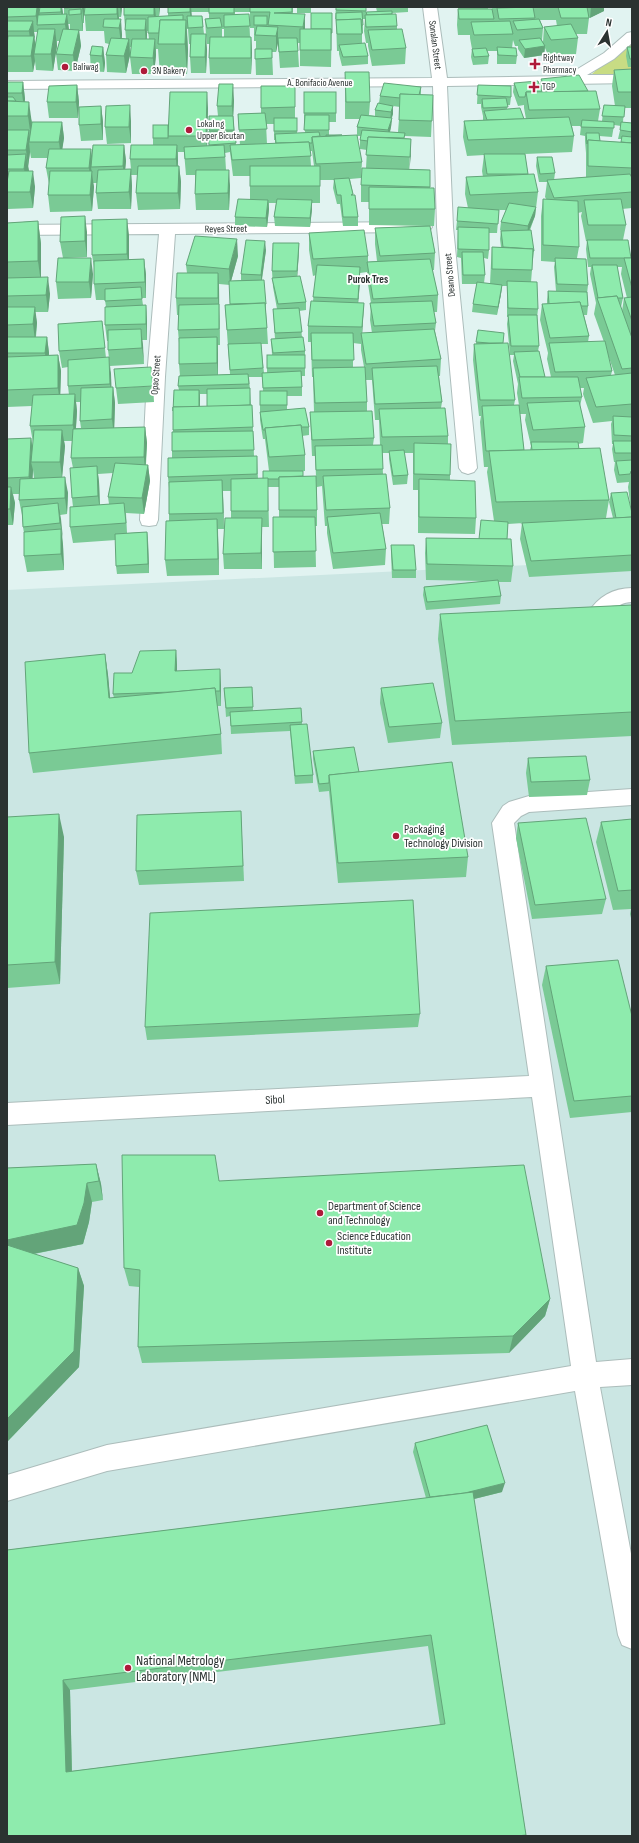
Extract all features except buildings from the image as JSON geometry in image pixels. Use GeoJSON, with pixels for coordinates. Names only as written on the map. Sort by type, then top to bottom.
{"type":"FeatureCollection","features":[{"type":"Feature","properties":{"kind":"street","name":"Sonalan Street"},"geometry":{"type":"LineString","coordinates":[[430,7],[440,82]]}},
{"type":"Feature","properties":{"kind":"street"},"geometry":{"type":"LineString","coordinates":[[571,80],[610,56],[632,36]]}},
{"type":"Feature","properties":{"kind":"street","name":"A. Bonifacio Avenue"},"geometry":{"type":"LineString","coordinates":[[7,85],[632,79]]}},
{"type":"Feature","properties":{"kind":"street","name":"Deano Street"},"geometry":{"type":"LineString","coordinates":[[440,82],[445,227],[468,468]]}},
{"type":"Feature","properties":{"kind":"street","name":"Reyes Street"},"geometry":{"type":"LineString","coordinates":[[7,230],[445,227]]}},
{"type":"Feature","properties":{"kind":"street","name":"Opao Street"},"geometry":{"type":"LineString","coordinates":[[149,520],[156,377],[167,230]]}},
{"type":"Feature","properties":{"kind":"street"},"geometry":{"type":"LineString","coordinates":[[598,613],[608,601],[624,595],[632,595]]}},
{"type":"Feature","properties":{"kind":"street"},"geometry":{"type":"LineString","coordinates":[[632,797],[529,804],[516,808],[507,814],[503,823],[585,1376],[632,1635]]}},
{"type":"Feature","properties":{"kind":"street","name":"Sibol"},"geometry":{"type":"LineString","coordinates":[[7,1114],[543,1086]]}},
{"type":"Feature","properties":{"kind":"street"},"geometry":{"type":"LineString","coordinates":[[7,1488],[107,1458],[585,1376],[632,1372]]}},
{"type":"Feature","properties":{"kind":"shaded area","name":"Department of Science and Technology"},"geometry":{"type":"Polygon","coordinates":[[[632,560],[632,1836],[7,1836],[7,590],[632,560]]]}},
{"type":"Feature","properties":{"kind":"green space"},"geometry":{"type":"Polygon","coordinates":[[[632,37],[632,74],[592,74],[632,37]]]}},
{"type":"Feature","properties":{"kind":"place","name":"Rightway Pharmacy"},"geometry":{"type":"Point","coordinates":[535,64]}},
{"type":"Feature","properties":{"kind":"place","name":"Baliwag"},"geometry":{"type":"Point","coordinates":[65,67]}},
{"type":"Feature","properties":{"kind":"place","name":"3N Bakery"},"geometry":{"type":"Point","coordinates":[144,71]}},
{"type":"Feature","properties":{"kind":"place","name":"TGP"},"geometry":{"type":"Point","coordinates":[534,87]}},
{"type":"Feature","properties":{"kind":"place","name":"Lokal ng Upper Bicutan"},"geometry":{"type":"Point","coordinates":[189,130]}},
{"type":"Feature","properties":{"kind":"place","name":"Packaging Technology Division"},"geometry":{"type":"Point","coordinates":[396,836]}},
{"type":"Feature","properties":{"kind":"place","name":"Department of Science and Technology"},"geometry":{"type":"Point","coordinates":[320,1213]}},
{"type":"Feature","properties":{"kind":"place","name":"Science Education Institute"},"geometry":{"type":"Point","coordinates":[329,1243]}},
{"type":"Feature","properties":{"kind":"place","name":"National Metrology Laboratory (NML)"},"geometry":{"type":"Point","coordinates":[128,1668]}},
{"type":"Feature","properties":{"kind":"district","name":"Purok Tres"},"geometry":{"type":"Point","coordinates":[368,279]}}]}
